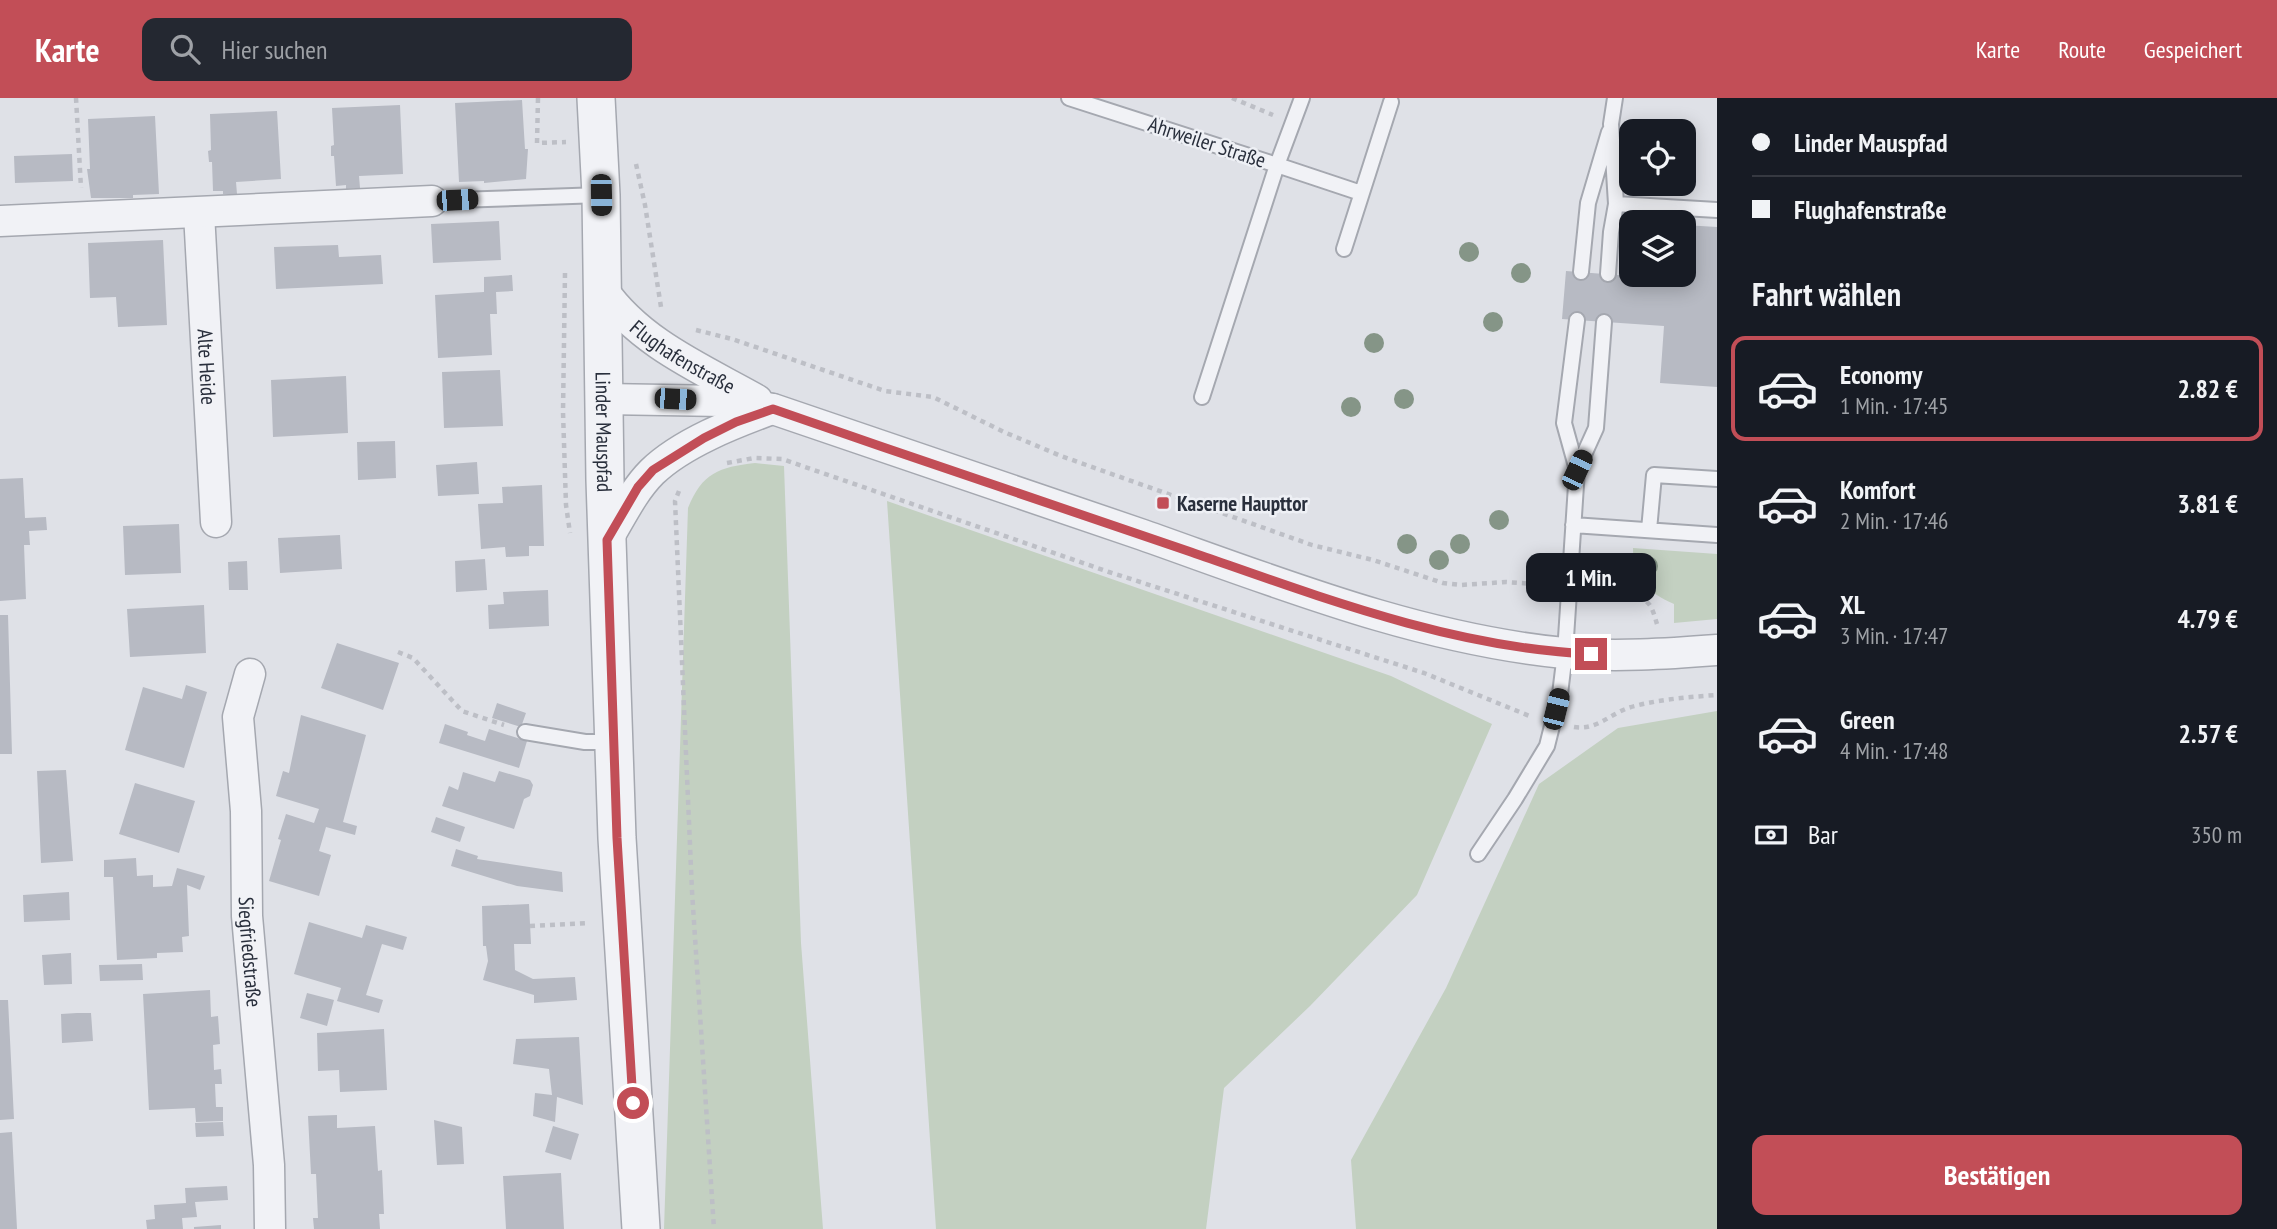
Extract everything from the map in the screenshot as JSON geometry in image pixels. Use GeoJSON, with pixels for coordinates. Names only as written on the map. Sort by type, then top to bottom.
{"type":"FeatureCollection","features":[{"type":"Feature","properties":{"kind":"street","name":"Linder Mauspfad"},"geometry":{"type":"LineString","coordinates":[[596,98],[601,195],[613,742],[640,1229]]}},
{"type":"Feature","properties":{"kind":"street"},"geometry":{"type":"LineString","coordinates":[[0,220],[444,201]]}},
{"type":"Feature","properties":{"kind":"street","name":"Alte Heide"},"geometry":{"type":"LineString","coordinates":[[199,213],[216,523]]}},
{"type":"Feature","properties":{"kind":"street","name":"Flughafenstraße"},"geometry":{"type":"LineString","coordinates":[[603,290],[624,316],[658,344],[773,409]]}},
{"type":"Feature","properties":{"kind":"street","name":"Flughafenstraße"},"geometry":{"type":"LineString","coordinates":[[604,399],[723,401],[773,409],[1325,598],[1475,638],[1565,653],[1668,654],[1717,650]]}},
{"type":"Feature","properties":{"kind":"street","name":"Flughafenstraße"},"geometry":{"type":"LineString","coordinates":[[607,540],[638,487],[653,470],[704,438],[736,422],[773,409]]}},
{"type":"Feature","properties":{"kind":"street","name":"Siegfriedstraße"},"geometry":{"type":"LineString","coordinates":[[250,674],[238,717],[246,811],[247,916],[269,1165],[270,1229]]}},
{"type":"Feature","properties":{"kind":"lane","name":"Ahrweiler Straße"},"geometry":{"type":"LineString","coordinates":[[1069,98],[1277,165],[1301,98]]}},
{"type":"Feature","properties":{"kind":"lane"},"geometry":{"type":"LineString","coordinates":[[1581,272],[1588,203],[1611,124],[1615,98]]}},
{"type":"Feature","properties":{"kind":"lane"},"geometry":{"type":"LineString","coordinates":[[1343,249],[1391,102]]}},
{"type":"Feature","properties":{"kind":"lane"},"geometry":{"type":"LineString","coordinates":[[1608,274],[1616,204],[1611,124]]}},
{"type":"Feature","properties":{"kind":"lane"},"geometry":{"type":"LineString","coordinates":[[1202,397],[1277,165],[1361,193]]}},
{"type":"Feature","properties":{"kind":"lane"},"geometry":{"type":"LineString","coordinates":[[444,201],[601,195]]}},
{"type":"Feature","properties":{"kind":"lane"},"geometry":{"type":"LineString","coordinates":[[1616,204],[1717,210]]}},
{"type":"Feature","properties":{"kind":"lane"},"geometry":{"type":"LineString","coordinates":[[1478,854],[1547,746],[1560,694],[1577,470],[1564,423],[1577,320]]}},
{"type":"Feature","properties":{"kind":"lane"},"geometry":{"type":"LineString","coordinates":[[1577,470],[1596,428],[1604,322]]}},
{"type":"Feature","properties":{"kind":"lane"},"geometry":{"type":"LineString","coordinates":[[1649,530],[1654,475],[1717,479]]}},
{"type":"Feature","properties":{"kind":"lane"},"geometry":{"type":"LineString","coordinates":[[1573,525],[1717,535]]}},
{"type":"Feature","properties":{"kind":"lane"},"geometry":{"type":"LineString","coordinates":[[525,732],[585,742],[613,742]]}},
{"type":"Feature","properties":{"kind":"path"},"geometry":{"type":"LineString","coordinates":[[76,98],[82,217]]}},
{"type":"Feature","properties":{"kind":"path"},"geometry":{"type":"LineString","coordinates":[[538,98],[537,143],[570,142]]}},
{"type":"Feature","properties":{"kind":"path"},"geometry":{"type":"LineString","coordinates":[[1232,98],[1293,122]]}},
{"type":"Feature","properties":{"kind":"path"},"geometry":{"type":"LineString","coordinates":[[634,151],[662,311]]}},
{"type":"Feature","properties":{"kind":"path"},"geometry":{"type":"LineString","coordinates":[[687,328],[732,339],[885,391],[933,397],[1061,456],[1312,545],[1373,560],[1443,583],[1461,585],[1506,582],[1619,588],[1636,594],[1649,604],[1668,654],[1670,698]]}},
{"type":"Feature","properties":{"kind":"path"},"geometry":{"type":"LineString","coordinates":[[718,466],[754,458],[782,459],[1109,572],[1424,673],[1516,712],[1552,723],[1587,729],[1630,707],[1670,698],[1717,695]]}},
{"type":"Feature","properties":{"kind":"path"},"geometry":{"type":"LineString","coordinates":[[687,481],[679,489],[675,501],[692,891],[714,1229]]}},
{"type":"Feature","properties":{"kind":"path"},"geometry":{"type":"LineString","coordinates":[[398,652],[413,658],[462,711],[525,732]]}},
{"type":"Feature","properties":{"kind":"path"},"geometry":{"type":"LineString","coordinates":[[530,926],[600,923]]}},
{"type":"Feature","properties":{"kind":"green space"},"geometry":{"type":"Polygon","coordinates":[[[755,463],[784,466],[801,943],[823,1229],[664,1229],[688,508],[699,487],[713,474],[731,467],[755,463]]]}},
{"type":"Feature","properties":{"kind":"green space"},"geometry":{"type":"Polygon","coordinates":[[[887,501],[1391,676],[1492,724],[1417,895],[1310,1006],[1224,1088],[1206,1229],[936,1229],[887,501]]]}},
{"type":"Feature","properties":{"kind":"green space"},"geometry":{"type":"Polygon","coordinates":[[[1633,548],[1717,554],[1717,619],[1674,623],[1674,604],[1643,583],[1636,568],[1633,548]]]}},
{"type":"Feature","properties":{"kind":"green space"},"geometry":{"type":"Polygon","coordinates":[[[1717,711],[1717,1229],[1356,1229],[1351,1160],[1446,988],[1539,784],[1618,728],[1717,711]]]}},
{"type":"Feature","properties":{"kind":"building"},"geometry":{"type":"Polygon","coordinates":[[[522,100],[525,149],[528,149],[526,179],[484,183],[459,182],[455,103],[522,100]]]}},
{"type":"Feature","properties":{"kind":"building"},"geometry":{"type":"Polygon","coordinates":[[[400,105],[403,174],[359,176],[360,188],[346,189],[346,185],[336,186],[334,156],[331,156],[331,146],[334,145],[332,108],[400,105]]]}},
{"type":"Feature","properties":{"kind":"building"},"geometry":{"type":"Polygon","coordinates":[[[277,111],[281,179],[236,182],[237,194],[213,191],[212,162],[209,162],[208,151],[211,150],[210,114],[277,111]]]}},
{"type":"Feature","properties":{"kind":"building"},"geometry":{"type":"Polygon","coordinates":[[[155,116],[159,194],[133,195],[133,198],[91,198],[87,169],[90,169],[88,119],[155,116]]]}},
{"type":"Feature","properties":{"kind":"building"},"geometry":{"type":"Polygon","coordinates":[[[72,154],[73,181],[15,183],[14,156],[72,154]]]}},
{"type":"Feature","properties":{"kind":"building"},"geometry":{"type":"Polygon","coordinates":[[[499,221],[501,260],[433,263],[431,224],[499,221]]]}},
{"type":"Feature","properties":{"kind":"building"},"geometry":{"type":"Polygon","coordinates":[[[1696,226],[1717,227],[1717,387],[1660,383],[1664,326],[1562,319],[1566,271],[1619,275],[1619,287],[1696,287],[1696,226]]]}},
{"type":"Feature","properties":{"kind":"building"},"geometry":{"type":"Polygon","coordinates":[[[163,240],[167,325],[118,327],[116,297],[90,298],[88,243],[163,240]]]}},
{"type":"Feature","properties":{"kind":"building"},"geometry":{"type":"Polygon","coordinates":[[[338,245],[339,257],[381,255],[383,284],[276,289],[274,247],[338,245]]]}},
{"type":"Feature","properties":{"kind":"building"},"geometry":{"type":"Polygon","coordinates":[[[512,275],[513,291],[496,292],[497,314],[490,314],[492,355],[438,358],[435,295],[484,292],[484,277],[512,275]]]}},
{"type":"Feature","properties":{"kind":"building"},"geometry":{"type":"Polygon","coordinates":[[[500,370],[503,426],[444,428],[442,372],[500,370]]]}},
{"type":"Feature","properties":{"kind":"building"},"geometry":{"type":"Polygon","coordinates":[[[346,376],[348,433],[273,437],[271,380],[346,376]]]}},
{"type":"Feature","properties":{"kind":"building"},"geometry":{"type":"Polygon","coordinates":[[[395,441],[396,478],[358,480],[357,442],[395,441]]]}},
{"type":"Feature","properties":{"kind":"building"},"geometry":{"type":"Polygon","coordinates":[[[477,462],[479,494],[438,496],[436,465],[477,462]]]}},
{"type":"Feature","properties":{"kind":"building"},"geometry":{"type":"Polygon","coordinates":[[[23,478],[25,518],[46,517],[47,530],[29,531],[30,545],[24,545],[26,599],[0,601],[0,479],[23,478]]]}},
{"type":"Feature","properties":{"kind":"building"},"geometry":{"type":"Polygon","coordinates":[[[542,485],[544,546],[529,546],[529,556],[506,557],[505,547],[481,549],[478,504],[503,503],[502,487],[542,485]]]}},
{"type":"Feature","properties":{"kind":"building"},"geometry":{"type":"Polygon","coordinates":[[[179,524],[181,573],[125,575],[123,526],[179,524]]]}},
{"type":"Feature","properties":{"kind":"building"},"geometry":{"type":"Polygon","coordinates":[[[340,535],[342,569],[280,573],[278,538],[340,535]]]}},
{"type":"Feature","properties":{"kind":"building"},"geometry":{"type":"Polygon","coordinates":[[[485,559],[487,590],[456,592],[455,561],[485,559]]]}},
{"type":"Feature","properties":{"kind":"building"},"geometry":{"type":"Polygon","coordinates":[[[247,561],[248,590],[229,590],[228,562],[247,561]]]}},
{"type":"Feature","properties":{"kind":"building"},"geometry":{"type":"Polygon","coordinates":[[[548,590],[549,626],[489,629],[488,605],[504,604],[503,592],[548,590]]]}},
{"type":"Feature","properties":{"kind":"building"},"geometry":{"type":"Polygon","coordinates":[[[204,605],[206,653],[130,657],[127,609],[204,605]]]}},
{"type":"Feature","properties":{"kind":"building"},"geometry":{"type":"Polygon","coordinates":[[[0,615],[8,615],[12,754],[0,754],[0,615]]]}},
{"type":"Feature","properties":{"kind":"building"},"geometry":{"type":"Polygon","coordinates":[[[337,643],[399,663],[383,710],[321,688],[337,643]]]}},
{"type":"Feature","properties":{"kind":"building"},"geometry":{"type":"Polygon","coordinates":[[[186,685],[207,692],[184,768],[125,750],[143,687],[182,699],[186,685]]]}},
{"type":"Feature","properties":{"kind":"building"},"geometry":{"type":"Polygon","coordinates":[[[497,703],[526,713],[521,727],[492,718],[497,703]]]}},
{"type":"Feature","properties":{"kind":"building"},"geometry":{"type":"Polygon","coordinates":[[[301,715],[366,735],[343,822],[357,826],[355,835],[326,827],[319,851],[331,855],[319,896],[269,881],[286,814],[314,823],[319,809],[276,796],[283,771],[289,773],[301,715]]]}},
{"type":"Feature","properties":{"kind":"building"},"geometry":{"type":"Polygon","coordinates":[[[445,724],[485,741],[489,729],[527,741],[519,768],[439,743],[445,724]]]}},
{"type":"Feature","properties":{"kind":"building"},"geometry":{"type":"Polygon","coordinates":[[[66,770],[73,861],[41,863],[37,771],[66,770]]]}},
{"type":"Feature","properties":{"kind":"building"},"geometry":{"type":"Polygon","coordinates":[[[499,771],[530,780],[533,785],[530,796],[524,799],[514,829],[442,806],[449,786],[458,790],[463,772],[495,782],[499,771]]]}},
{"type":"Feature","properties":{"kind":"building"},"geometry":{"type":"Polygon","coordinates":[[[135,783],[195,801],[179,853],[119,834],[135,783]]]}},
{"type":"Feature","properties":{"kind":"building"},"geometry":{"type":"Polygon","coordinates":[[[436,817],[465,827],[460,842],[431,832],[436,817]]]}},
{"type":"Feature","properties":{"kind":"building"},"geometry":{"type":"Polygon","coordinates":[[[456,849],[478,856],[477,859],[562,872],[563,892],[517,886],[451,866],[456,849]]]}},
{"type":"Feature","properties":{"kind":"building"},"geometry":{"type":"Polygon","coordinates":[[[136,858],[137,876],[153,875],[153,887],[172,886],[177,868],[205,876],[200,890],[187,885],[189,936],[182,937],[183,952],[157,953],[157,958],[117,960],[113,877],[104,877],[104,860],[136,858]]]}},
{"type":"Feature","properties":{"kind":"building"},"geometry":{"type":"Polygon","coordinates":[[[69,892],[70,920],[24,922],[23,895],[69,892]]]}},
{"type":"Feature","properties":{"kind":"building"},"geometry":{"type":"Polygon","coordinates":[[[529,904],[531,944],[514,944],[515,970],[533,979],[575,977],[577,1000],[534,1003],[534,995],[483,980],[488,961],[486,946],[483,946],[482,906],[529,904]]]}},
{"type":"Feature","properties":{"kind":"building"},"geometry":{"type":"Polygon","coordinates":[[[309,922],[362,938],[366,925],[407,937],[403,950],[382,944],[366,995],[383,1000],[379,1013],[337,1001],[341,988],[294,974],[309,922]]]}},
{"type":"Feature","properties":{"kind":"building"},"geometry":{"type":"Polygon","coordinates":[[[71,953],[72,984],[44,985],[42,955],[71,953]]]}},
{"type":"Feature","properties":{"kind":"building"},"geometry":{"type":"Polygon","coordinates":[[[142,964],[143,980],[100,981],[99,965],[142,964]]]}},
{"type":"Feature","properties":{"kind":"building"},"geometry":{"type":"Polygon","coordinates":[[[210,990],[211,1017],[218,1016],[220,1044],[213,1045],[214,1070],[221,1069],[222,1084],[215,1084],[216,1107],[223,1107],[223,1121],[196,1122],[195,1108],[149,1110],[143,994],[210,990]]]}},
{"type":"Feature","properties":{"kind":"building"},"geometry":{"type":"Polygon","coordinates":[[[307,993],[334,1000],[327,1026],[300,1018],[307,993]]]}},
{"type":"Feature","properties":{"kind":"building"},"geometry":{"type":"Polygon","coordinates":[[[0,1000],[8,1000],[14,1119],[0,1120],[0,1000]]]}},
{"type":"Feature","properties":{"kind":"building"},"geometry":{"type":"Polygon","coordinates":[[[91,1013],[93,1041],[62,1043],[61,1014],[91,1013]]]}},
{"type":"Feature","properties":{"kind":"building"},"geometry":{"type":"Polygon","coordinates":[[[384,1029],[387,1090],[340,1092],[339,1070],[318,1071],[317,1033],[384,1029]]]}},
{"type":"Feature","properties":{"kind":"building"},"geometry":{"type":"Polygon","coordinates":[[[579,1037],[583,1105],[557,1097],[555,1122],[533,1116],[535,1093],[552,1095],[549,1069],[513,1064],[516,1039],[579,1037]]]}},
{"type":"Feature","properties":{"kind":"building"},"geometry":{"type":"Polygon","coordinates":[[[337,1115],[337,1128],[375,1126],[378,1171],[382,1170],[384,1214],[379,1214],[380,1229],[314,1229],[313,1218],[318,1218],[316,1174],[311,1174],[308,1116],[337,1115]]]}},
{"type":"Feature","properties":{"kind":"building"},"geometry":{"type":"Polygon","coordinates":[[[434,1120],[462,1127],[464,1164],[437,1165],[434,1120]]]}},
{"type":"Feature","properties":{"kind":"building"},"geometry":{"type":"Polygon","coordinates":[[[223,1122],[224,1136],[196,1137],[195,1123],[223,1122]]]}},
{"type":"Feature","properties":{"kind":"building"},"geometry":{"type":"Polygon","coordinates":[[[553,1126],[579,1134],[571,1160],[545,1152],[553,1126]]]}},
{"type":"Feature","properties":{"kind":"building"},"geometry":{"type":"Polygon","coordinates":[[[12,1132],[17,1229],[0,1229],[0,1133],[12,1132]]]}},
{"type":"Feature","properties":{"kind":"building"},"geometry":{"type":"Polygon","coordinates":[[[561,1173],[564,1229],[506,1229],[503,1176],[561,1173]]]}},
{"type":"Feature","properties":{"kind":"building"},"geometry":{"type":"Polygon","coordinates":[[[227,1186],[228,1200],[195,1202],[197,1217],[182,1218],[183,1229],[147,1229],[146,1220],[155,1219],[154,1205],[186,1203],[185,1188],[227,1186]]]}},
{"type":"Feature","properties":{"kind":"building"},"geometry":{"type":"Polygon","coordinates":[[[221,1225],[221,1229],[194,1229],[194,1227],[221,1225]]]}},
{"type":"Feature","properties":{"kind":"place","name":"Kaserne Haupttor"},"geometry":{"type":"Point","coordinates":[1163,503]}},
{"type":"Feature","properties":{"kind":"route"},"geometry":{"type":"LineString","coordinates":[[633,1103],[617,838],[607,540],[638,487],[653,470],[704,438],[736,422],[773,409],[1358,608],[1475,638],[1521,647],[1591,654]]}}]}
